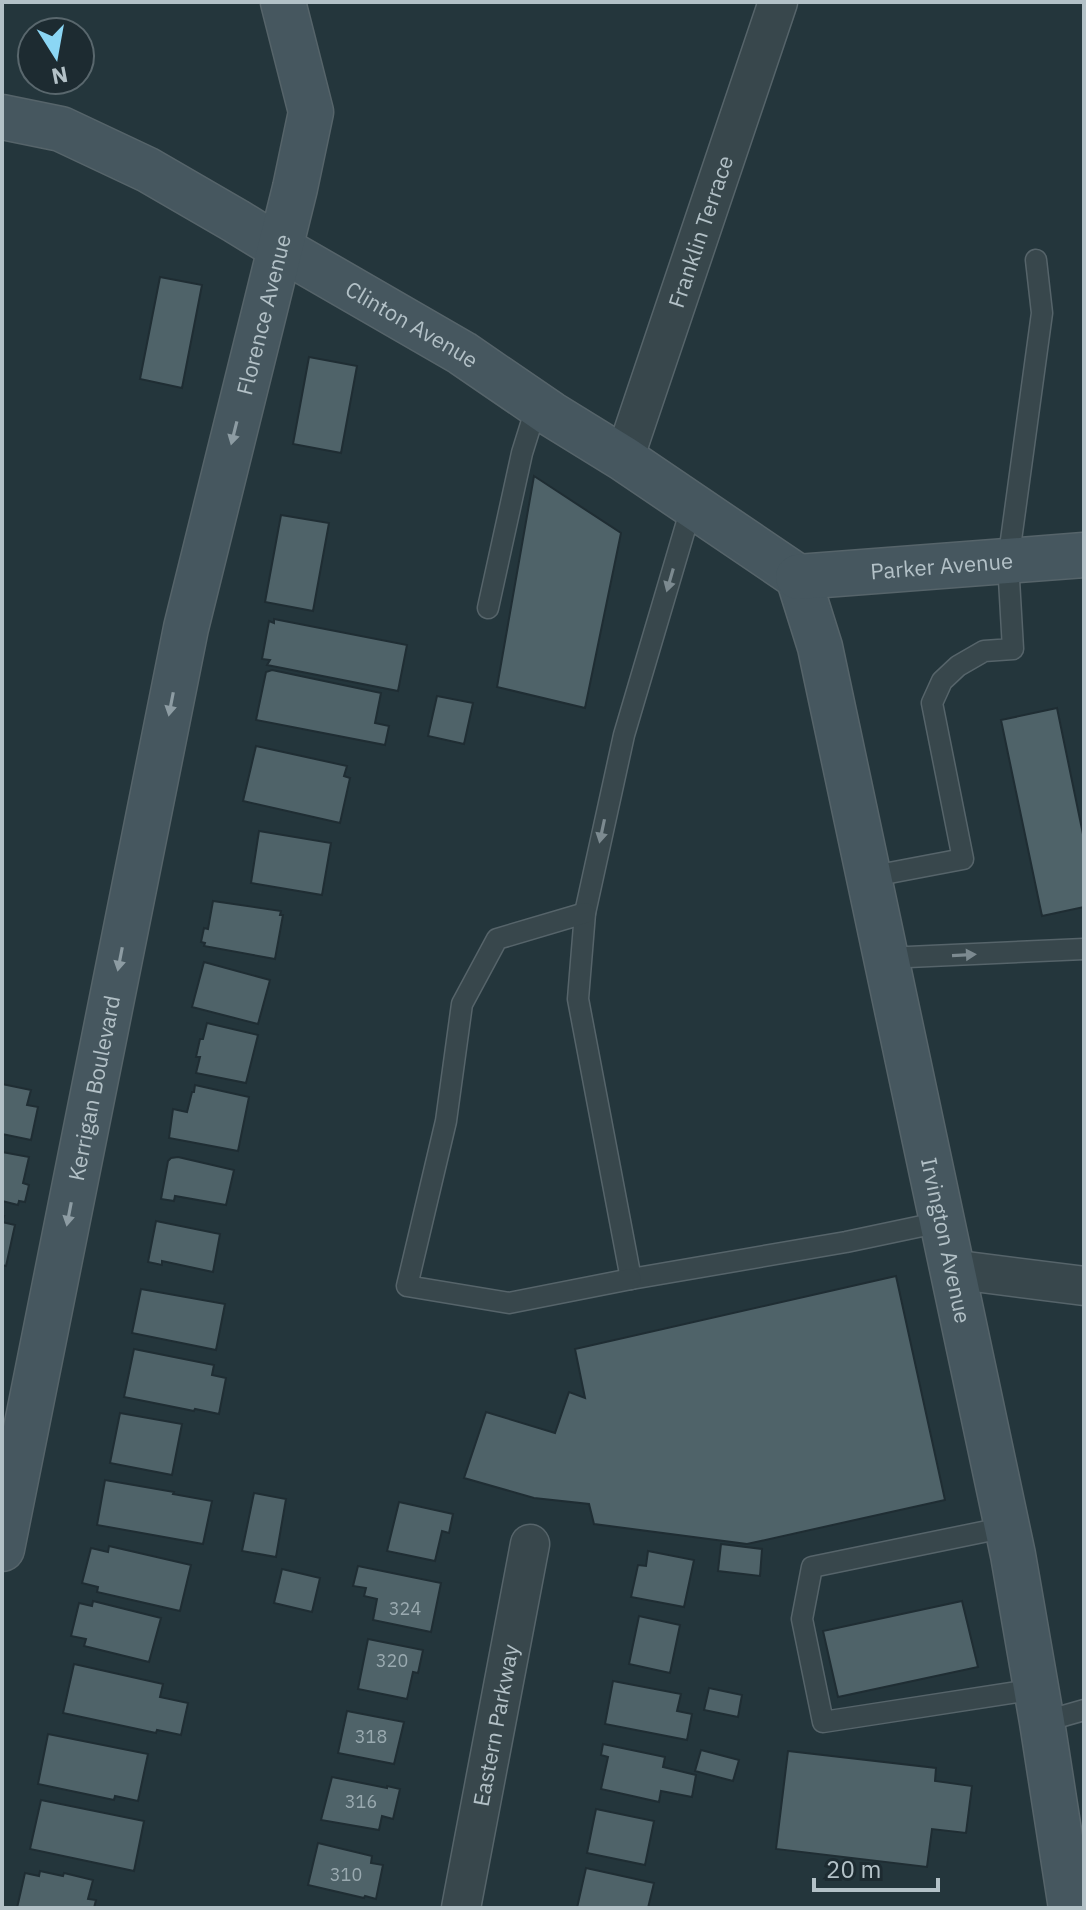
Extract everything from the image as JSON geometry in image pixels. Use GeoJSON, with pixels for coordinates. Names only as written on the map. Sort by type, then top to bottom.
{"type":"FeatureCollection","features":[{"type":"Feature","properties":{"kind":"main road","name":"Florence Avenue"},"geometry":{"type":"LineString","coordinates":[[186,628],[311,112],[283,2]]}},
{"type":"Feature","properties":{"kind":"main road","name":"Clinton Avenue"},"geometry":{"type":"LineString","coordinates":[[2,117],[61,129],[148,170],[462,353],[798,577]]}},
{"type":"Feature","properties":{"kind":"main road","name":"Parker Avenue"},"geometry":{"type":"LineString","coordinates":[[798,577],[1084,555]]}},
{"type":"Feature","properties":{"kind":"main road","name":"Irvington Avenue"},"geometry":{"type":"LineString","coordinates":[[798,577],[820,647],[1007,1527],[1071,1908]]}},
{"type":"Feature","properties":{"kind":"main road","name":"Kerrigan Boulevard"},"geometry":{"type":"LineString","coordinates":[[2,1549],[186,628]]}},
{"type":"Feature","properties":{"kind":"street","name":"Franklin Terrace"},"geometry":{"type":"LineString","coordinates":[[624,459],[778,2]]}},
{"type":"Feature","properties":{"kind":"street"},"geometry":{"type":"LineString","coordinates":[[951,1269],[1084,1286]]}},
{"type":"Feature","properties":{"kind":"street","name":"Eastern Parkway"},"geometry":{"type":"LineString","coordinates":[[461,1908],[530,1544]]}},
{"type":"Feature","properties":{"kind":"lane"},"geometry":{"type":"LineString","coordinates":[[868,877],[963,859],[932,703],[942,681],[958,666],[984,651],[1013,649],[1008,562],[1042,313],[1036,260]]}},
{"type":"Feature","properties":{"kind":"lane"},"geometry":{"type":"LineString","coordinates":[[488,608],[522,453],[537,405]]}},
{"type":"Feature","properties":{"kind":"lane"},"geometry":{"type":"LineString","coordinates":[[631,1279],[578,999],[585,913],[624,735],[692,505]]}},
{"type":"Feature","properties":{"kind":"lane"},"geometry":{"type":"LineString","coordinates":[[585,913],[497,939],[462,1004],[446,1121],[407,1286],[509,1303],[941,1222]]}},
{"type":"Feature","properties":{"kind":"lane"},"geometry":{"type":"LineString","coordinates":[[886,958],[1084,949]]}},
{"type":"Feature","properties":{"kind":"lane"},"geometry":{"type":"LineString","coordinates":[[1007,1527],[812,1567],[802,1619],[823,1722],[1039,1705],[1084,1710]]}},
{"type":"Feature","properties":{"kind":"building"},"geometry":{"type":"Polygon","coordinates":[[[160,277],[202,285],[182,388],[140,379],[160,277]]]}},
{"type":"Feature","properties":{"kind":"building"},"geometry":{"type":"Polygon","coordinates":[[[309,357],[357,366],[341,453],[293,444],[309,357]]]}},
{"type":"Feature","properties":{"kind":"building"},"geometry":{"type":"Polygon","coordinates":[[[534,476],[621,533],[585,708],[497,687],[534,476]]]}},
{"type":"Feature","properties":{"kind":"building"},"geometry":{"type":"Polygon","coordinates":[[[281,515],[329,523],[313,611],[265,602],[281,515]]]}},
{"type":"Feature","properties":{"kind":"building"},"geometry":{"type":"Polygon","coordinates":[[[274,619],[407,645],[398,691],[267,665],[270,660],[262,659],[269,621],[274,623],[274,619]]]}},
{"type":"Feature","properties":{"kind":"building"},"geometry":{"type":"Polygon","coordinates":[[[272,670],[381,693],[375,723],[389,726],[385,745],[256,720],[266,672],[272,670]]]}},
{"type":"Feature","properties":{"kind":"building"},"geometry":{"type":"Polygon","coordinates":[[[437,696],[473,703],[464,744],[428,736],[437,696]]]}},
{"type":"Feature","properties":{"kind":"building"},"geometry":{"type":"Polygon","coordinates":[[[1057,708],[1084,839],[1084,907],[1042,916],[1001,720],[1057,708]]]}},
{"type":"Feature","properties":{"kind":"building"},"geometry":{"type":"Polygon","coordinates":[[[256,746],[347,766],[344,776],[350,778],[340,823],[243,801],[256,746]]]}},
{"type":"Feature","properties":{"kind":"building"},"geometry":{"type":"Polygon","coordinates":[[[259,831],[331,843],[322,895],[251,883],[259,831]]]}},
{"type":"Feature","properties":{"kind":"building"},"geometry":{"type":"Polygon","coordinates":[[[213,901],[281,911],[280,915],[283,915],[275,959],[204,946],[205,943],[201,942],[204,928],[208,929],[213,901]]]}},
{"type":"Feature","properties":{"kind":"building"},"geometry":{"type":"Polygon","coordinates":[[[204,962],[270,980],[258,1024],[192,1007],[204,962]]]}},
{"type":"Feature","properties":{"kind":"building"},"geometry":{"type":"Polygon","coordinates":[[[207,1023],[258,1035],[246,1083],[196,1073],[200,1057],[196,1057],[207,1023]]]}},
{"type":"Feature","properties":{"kind":"building"},"geometry":{"type":"Polygon","coordinates":[[[2,1084],[31,1090],[27,1105],[38,1107],[31,1140],[2,1134],[2,1084]]]}},
{"type":"Feature","properties":{"kind":"building"},"geometry":{"type":"Polygon","coordinates":[[[195,1085],[249,1097],[238,1151],[169,1138],[173,1109],[187,1112],[195,1085]]]}},
{"type":"Feature","properties":{"kind":"building"},"geometry":{"type":"Polygon","coordinates":[[[2,1152],[29,1157],[23,1183],[29,1185],[25,1202],[19,1201],[18,1205],[2,1201],[2,1152]]]}},
{"type":"Feature","properties":{"kind":"building"},"geometry":{"type":"Polygon","coordinates":[[[178,1157],[234,1170],[226,1205],[175,1196],[174,1201],[161,1199],[168,1161],[178,1157]]]}},
{"type":"Feature","properties":{"kind":"building"},"geometry":{"type":"Polygon","coordinates":[[[156,1221],[220,1234],[213,1272],[162,1261],[162,1265],[148,1262],[156,1221]]]}},
{"type":"Feature","properties":{"kind":"building"},"geometry":{"type":"Polygon","coordinates":[[[2,1222],[15,1225],[6,1266],[2,1265],[2,1222]]]}},
{"type":"Feature","properties":{"kind":"building"},"geometry":{"type":"Polygon","coordinates":[[[896,1276],[945,1500],[747,1544],[594,1524],[589,1504],[534,1498],[464,1478],[486,1412],[555,1433],[569,1392],[585,1398],[575,1349],[896,1276]]]}},
{"type":"Feature","properties":{"kind":"building"},"geometry":{"type":"Polygon","coordinates":[[[141,1289],[225,1304],[216,1350],[132,1333],[141,1289]]]}},
{"type":"Feature","properties":{"kind":"building"},"geometry":{"type":"Polygon","coordinates":[[[134,1349],[214,1365],[212,1375],[226,1378],[219,1414],[124,1397],[134,1349]]]}},
{"type":"Feature","properties":{"kind":"building"},"geometry":{"type":"Polygon","coordinates":[[[120,1413],[182,1424],[172,1475],[110,1463],[120,1413]]]}},
{"type":"Feature","properties":{"kind":"building"},"geometry":{"type":"Polygon","coordinates":[[[105,1480],[212,1501],[203,1544],[97,1525],[105,1480]]]}},
{"type":"Feature","properties":{"kind":"building"},"geometry":{"type":"Polygon","coordinates":[[[254,1493],[286,1499],[276,1557],[242,1551],[254,1493]]]}},
{"type":"Feature","properties":{"kind":"building"},"geometry":{"type":"Polygon","coordinates":[[[399,1502],[453,1514],[449,1533],[442,1531],[435,1561],[387,1551],[399,1502]]]}},
{"type":"Feature","properties":{"kind":"building"},"geometry":{"type":"Polygon","coordinates":[[[721,1544],[762,1549],[760,1576],[718,1571],[721,1544]]]}},
{"type":"Feature","properties":{"kind":"building"},"geometry":{"type":"Polygon","coordinates":[[[109,1546],[191,1565],[180,1611],[97,1592],[98,1587],[82,1583],[91,1548],[108,1552],[109,1546]]]}},
{"type":"Feature","properties":{"kind":"building"},"geometry":{"type":"Polygon","coordinates":[[[648,1551],[694,1560],[684,1607],[631,1597],[638,1565],[646,1566],[648,1551]]]}},
{"type":"Feature","properties":{"kind":"building"},"geometry":{"type":"Polygon","coordinates":[[[358,1566],[441,1583],[431,1632],[373,1620],[377,1599],[364,1596],[366,1588],[353,1586],[358,1566]]]}},
{"type":"Feature","properties":{"kind":"building"},"geometry":{"type":"Polygon","coordinates":[[[282,1569],[320,1578],[312,1612],[274,1603],[282,1569]]]}},
{"type":"Feature","properties":{"kind":"building"},"geometry":{"type":"Polygon","coordinates":[[[93,1601],[161,1618],[149,1662],[84,1646],[86,1639],[71,1636],[79,1603],[92,1606],[93,1601]]]}},
{"type":"Feature","properties":{"kind":"building"},"geometry":{"type":"Polygon","coordinates":[[[962,1601],[978,1667],[838,1697],[823,1631],[962,1601]]]}},
{"type":"Feature","properties":{"kind":"building"},"geometry":{"type":"Polygon","coordinates":[[[639,1616],[680,1625],[670,1673],[629,1664],[639,1616]]]}},
{"type":"Feature","properties":{"kind":"building"},"geometry":{"type":"Polygon","coordinates":[[[368,1639],[423,1650],[418,1673],[413,1672],[407,1699],[358,1689],[368,1639]]]}},
{"type":"Feature","properties":{"kind":"building"},"geometry":{"type":"Polygon","coordinates":[[[74,1664],[163,1684],[160,1697],[188,1703],[181,1735],[157,1730],[156,1733],[63,1713],[74,1664]]]}},
{"type":"Feature","properties":{"kind":"building"},"geometry":{"type":"Polygon","coordinates":[[[613,1681],[681,1694],[677,1711],[692,1714],[687,1740],[605,1724],[613,1681]]]}},
{"type":"Feature","properties":{"kind":"building"},"geometry":{"type":"Polygon","coordinates":[[[709,1688],[742,1695],[738,1717],[704,1710],[709,1688]]]}},
{"type":"Feature","properties":{"kind":"building"},"geometry":{"type":"Polygon","coordinates":[[[347,1711],[404,1722],[394,1764],[338,1753],[347,1711]]]}},
{"type":"Feature","properties":{"kind":"building"},"geometry":{"type":"Polygon","coordinates":[[[48,1734],[148,1754],[138,1801],[115,1796],[114,1800],[38,1784],[48,1734]]]}},
{"type":"Feature","properties":{"kind":"building"},"geometry":{"type":"Polygon","coordinates":[[[603,1744],[665,1757],[663,1767],[696,1775],[692,1797],[661,1791],[659,1802],[601,1789],[608,1757],[601,1755],[603,1744]]]}},
{"type":"Feature","properties":{"kind":"building"},"geometry":{"type":"Polygon","coordinates":[[[701,1750],[739,1760],[733,1781],[695,1771],[701,1750]]]}},
{"type":"Feature","properties":{"kind":"building"},"geometry":{"type":"Polygon","coordinates":[[[788,1751],[936,1768],[935,1781],[972,1786],[966,1833],[932,1829],[927,1867],[776,1849],[788,1751]]]}},
{"type":"Feature","properties":{"kind":"building"},"geometry":{"type":"Polygon","coordinates":[[[332,1777],[400,1789],[393,1819],[382,1816],[379,1830],[321,1820],[332,1777]]]}},
{"type":"Feature","properties":{"kind":"building"},"geometry":{"type":"Polygon","coordinates":[[[41,1800],[144,1821],[134,1871],[30,1849],[41,1800]]]}},
{"type":"Feature","properties":{"kind":"building"},"geometry":{"type":"Polygon","coordinates":[[[596,1809],[654,1821],[645,1865],[587,1853],[596,1809]]]}},
{"type":"Feature","properties":{"kind":"building"},"geometry":{"type":"Polygon","coordinates":[[[318,1843],[372,1856],[371,1863],[383,1865],[376,1899],[308,1885],[318,1843]]]}},
{"type":"Feature","properties":{"kind":"building"},"geometry":{"type":"Polygon","coordinates":[[[586,1868],[654,1883],[648,1908],[577,1908],[586,1868]]]}},
{"type":"Feature","properties":{"kind":"building"},"geometry":{"type":"Polygon","coordinates":[[[40,1871],[93,1880],[88,1899],[96,1900],[94,1908],[17,1908],[25,1873],[39,1876],[40,1871]]]}}]}
